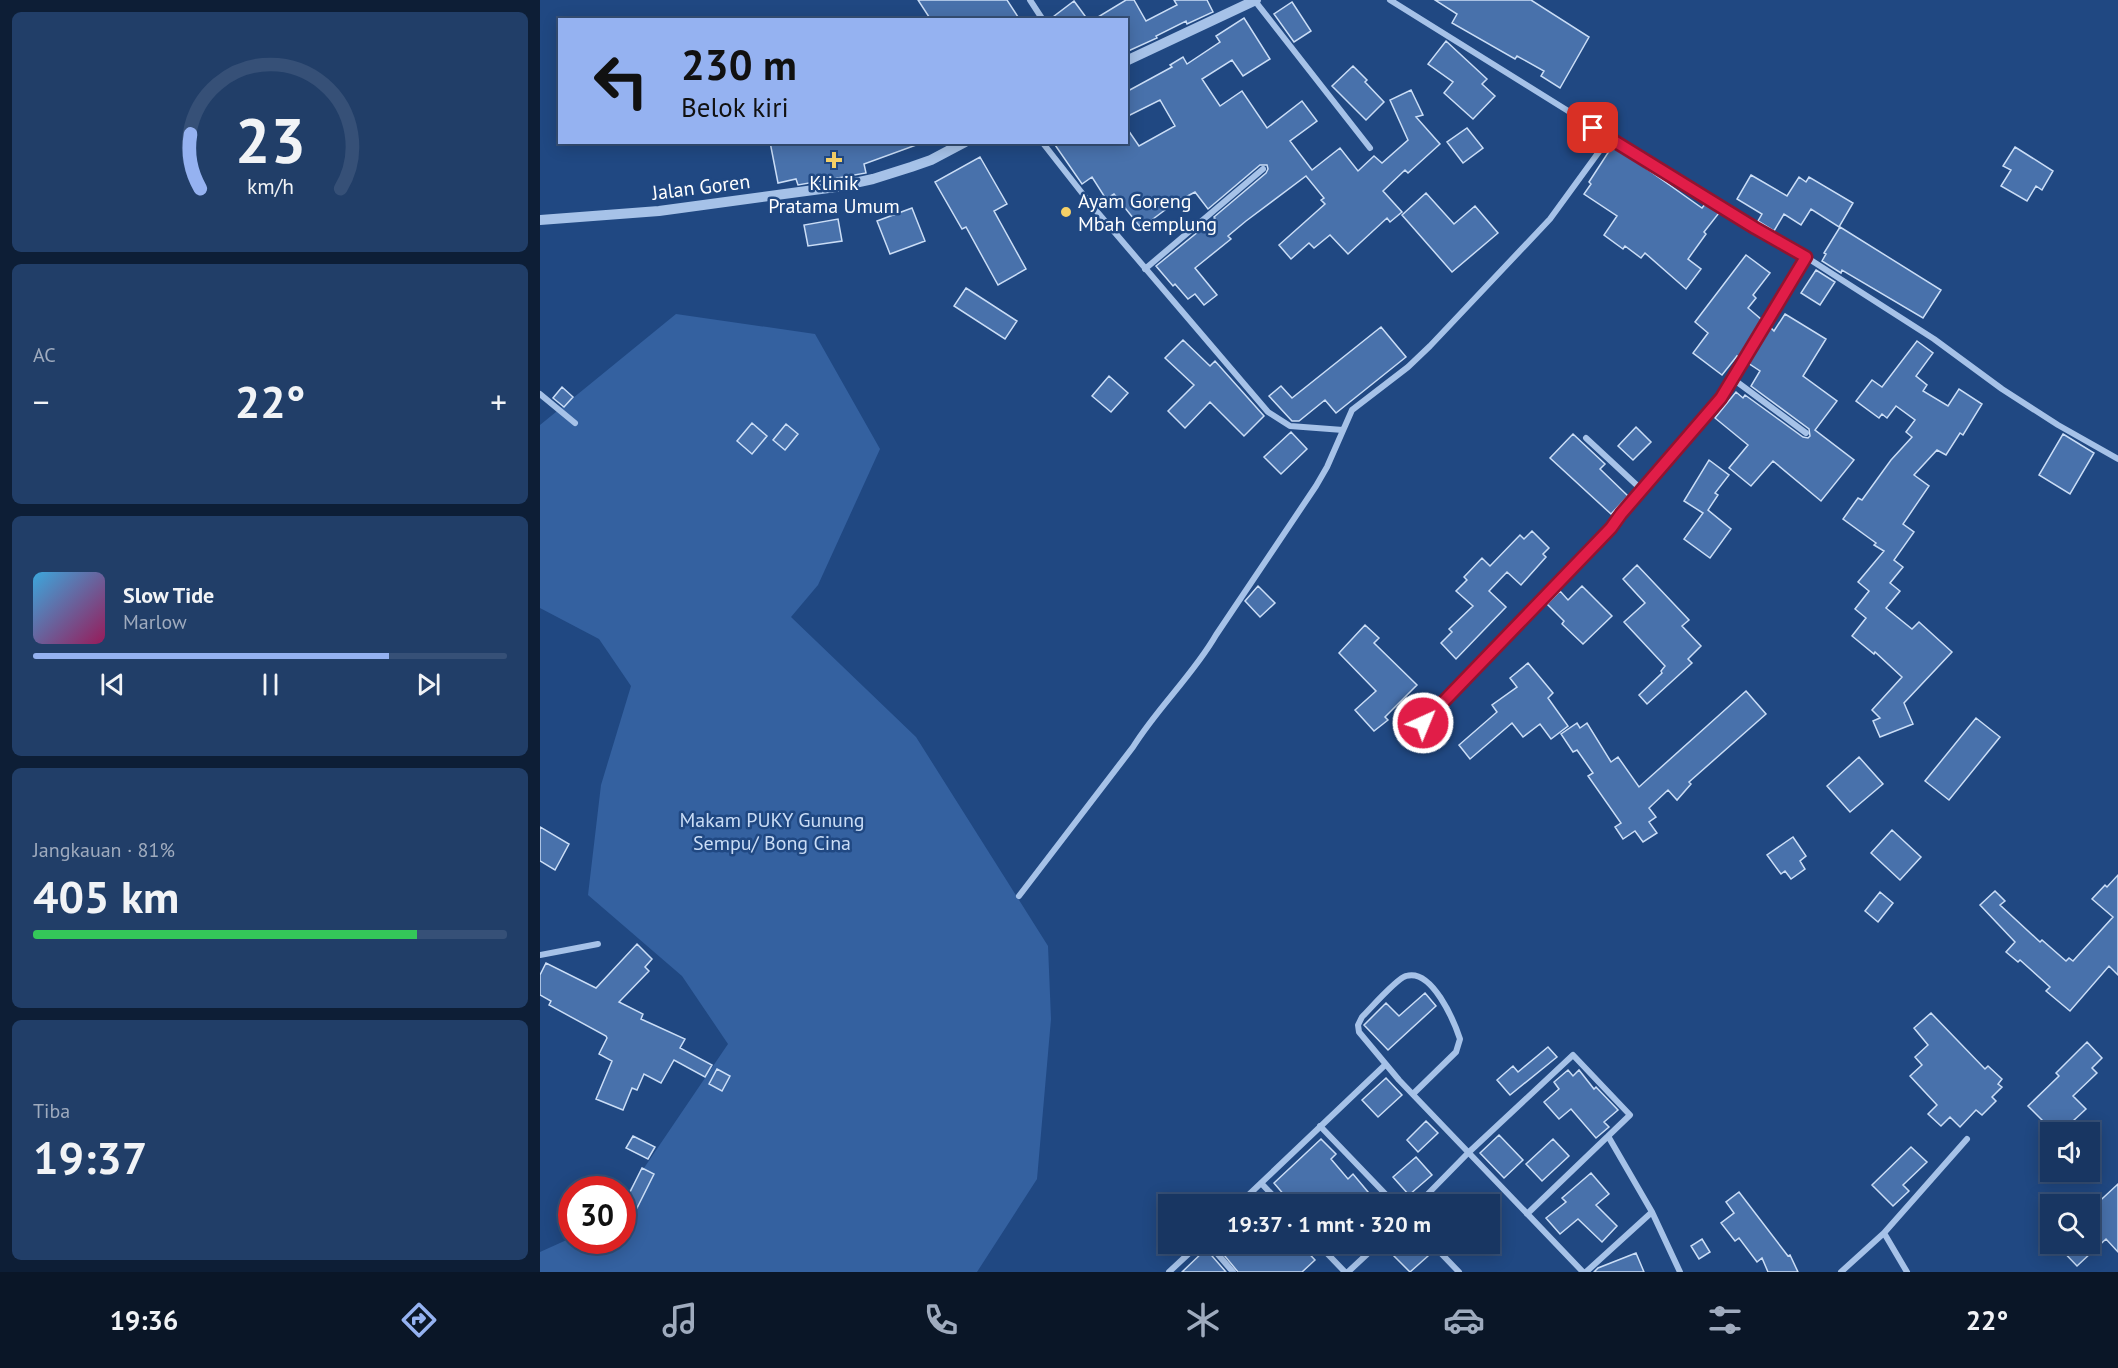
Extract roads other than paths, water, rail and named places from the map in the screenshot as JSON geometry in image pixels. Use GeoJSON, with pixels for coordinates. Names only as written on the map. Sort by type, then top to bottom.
{"type":"FeatureCollection","features":[{"type":"Feature","properties":{"kind":"street"},"geometry":{"type":"LineString","coordinates":[[1030,0],[1042,18]]}},
{"type":"Feature","properties":{"kind":"street"},"geometry":{"type":"LineString","coordinates":[[1128,61],[1255,0],[1370,148]]}},
{"type":"Feature","properties":{"kind":"street"},"geometry":{"type":"LineString","coordinates":[[1390,0],[1609,138],[1806,257],[1934,339],[2002,389],[2058,425],[2118,459]]}},
{"type":"Feature","properties":{"kind":"street"},"geometry":{"type":"LineString","coordinates":[[1019,896],[1133,747],[1150,721],[1203,657],[1316,486],[1327,467],[1352,410],[1418,359],[1550,219],[1609,138]]}},
{"type":"Feature","properties":{"kind":"street","name":"Jalan Goren"},"geometry":{"type":"LineString","coordinates":[[540,220],[659,211],[836,187],[873,179],[911,167],[961,144]]}},
{"type":"Feature","properties":{"kind":"street"},"geometry":{"type":"LineString","coordinates":[[1044,144],[1093,207],[1268,412],[1290,426],[1343,430]]}},
{"type":"Feature","properties":{"kind":"street"},"geometry":{"type":"LineString","coordinates":[[1145,268],[1263,169]]}},
{"type":"Feature","properties":{"kind":"street"},"geometry":{"type":"LineString","coordinates":[[1423,723],[1611,528],[1711,411],[1733,379],[1806,257]]}},
{"type":"Feature","properties":{"kind":"street"},"geometry":{"type":"LineString","coordinates":[[1733,379],[1806,433]]}},
{"type":"Feature","properties":{"kind":"street"},"geometry":{"type":"LineString","coordinates":[[540,394],[575,423]]}},
{"type":"Feature","properties":{"kind":"street"},"geometry":{"type":"LineString","coordinates":[[1586,438],[1642,490]]}},
{"type":"Feature","properties":{"kind":"street"},"geometry":{"type":"LineString","coordinates":[[540,955],[598,944]]}},
{"type":"Feature","properties":{"kind":"street"},"geometry":{"type":"LineString","coordinates":[[1413,1094],[1456,1052],[1460,1039],[1437,992],[1429,982],[1418,976],[1407,975],[1362,1017],[1358,1025],[1362,1037],[1385,1065],[1468,1153],[1585,1272],[1652,1212]]}},
{"type":"Feature","properties":{"kind":"street"},"geometry":{"type":"LineString","coordinates":[[1428,1194],[1573,1054],[1630,1115],[1527,1214]]}},
{"type":"Feature","properties":{"kind":"street"},"geometry":{"type":"LineString","coordinates":[[1249,1194],[1385,1065]]}},
{"type":"Feature","properties":{"kind":"street"},"geometry":{"type":"LineString","coordinates":[[1320,1126],[1385,1194]]}},
{"type":"Feature","properties":{"kind":"street"},"geometry":{"type":"LineString","coordinates":[[1608,1136],[1652,1212],[1680,1272]]}},
{"type":"Feature","properties":{"kind":"street"},"geometry":{"type":"LineString","coordinates":[[1841,1272],[1884,1233],[1967,1139]]}},
{"type":"Feature","properties":{"kind":"street"},"geometry":{"type":"LineString","coordinates":[[1261,1183],[1271,1194]]}},
{"type":"Feature","properties":{"kind":"street"},"geometry":{"type":"LineString","coordinates":[[1884,1233],[1908,1272]]}},
{"type":"Feature","properties":{"kind":"street"},"geometry":{"type":"LineString","coordinates":[[1169,1272],[1188,1254]]}},
{"type":"Feature","properties":{"kind":"street"},"geometry":{"type":"LineString","coordinates":[[1218,1254],[1233,1272]]}},
{"type":"Feature","properties":{"kind":"street"},"geometry":{"type":"LineString","coordinates":[[1328,1254],[1347,1272],[1367,1254]]}},
{"type":"Feature","properties":{"kind":"street"},"geometry":{"type":"LineString","coordinates":[[1442,1254],[1460,1272]]}},
{"type":"Feature","properties":{"kind":"place","name":"Klinik Pratama Umum"},"geometry":{"type":"Point","coordinates":[834,160]}},
{"type":"Feature","properties":{"kind":"place","name":"Ayam Goreng Mbah Cemplung"},"geometry":{"type":"Point","coordinates":[1066,212]}},
{"type":"Feature","properties":{"kind":"park label","name":"Makam PUKY Gunung Sempu/ Bong Cina"},"geometry":{"type":"Point","coordinates":[772,832]}}]}
